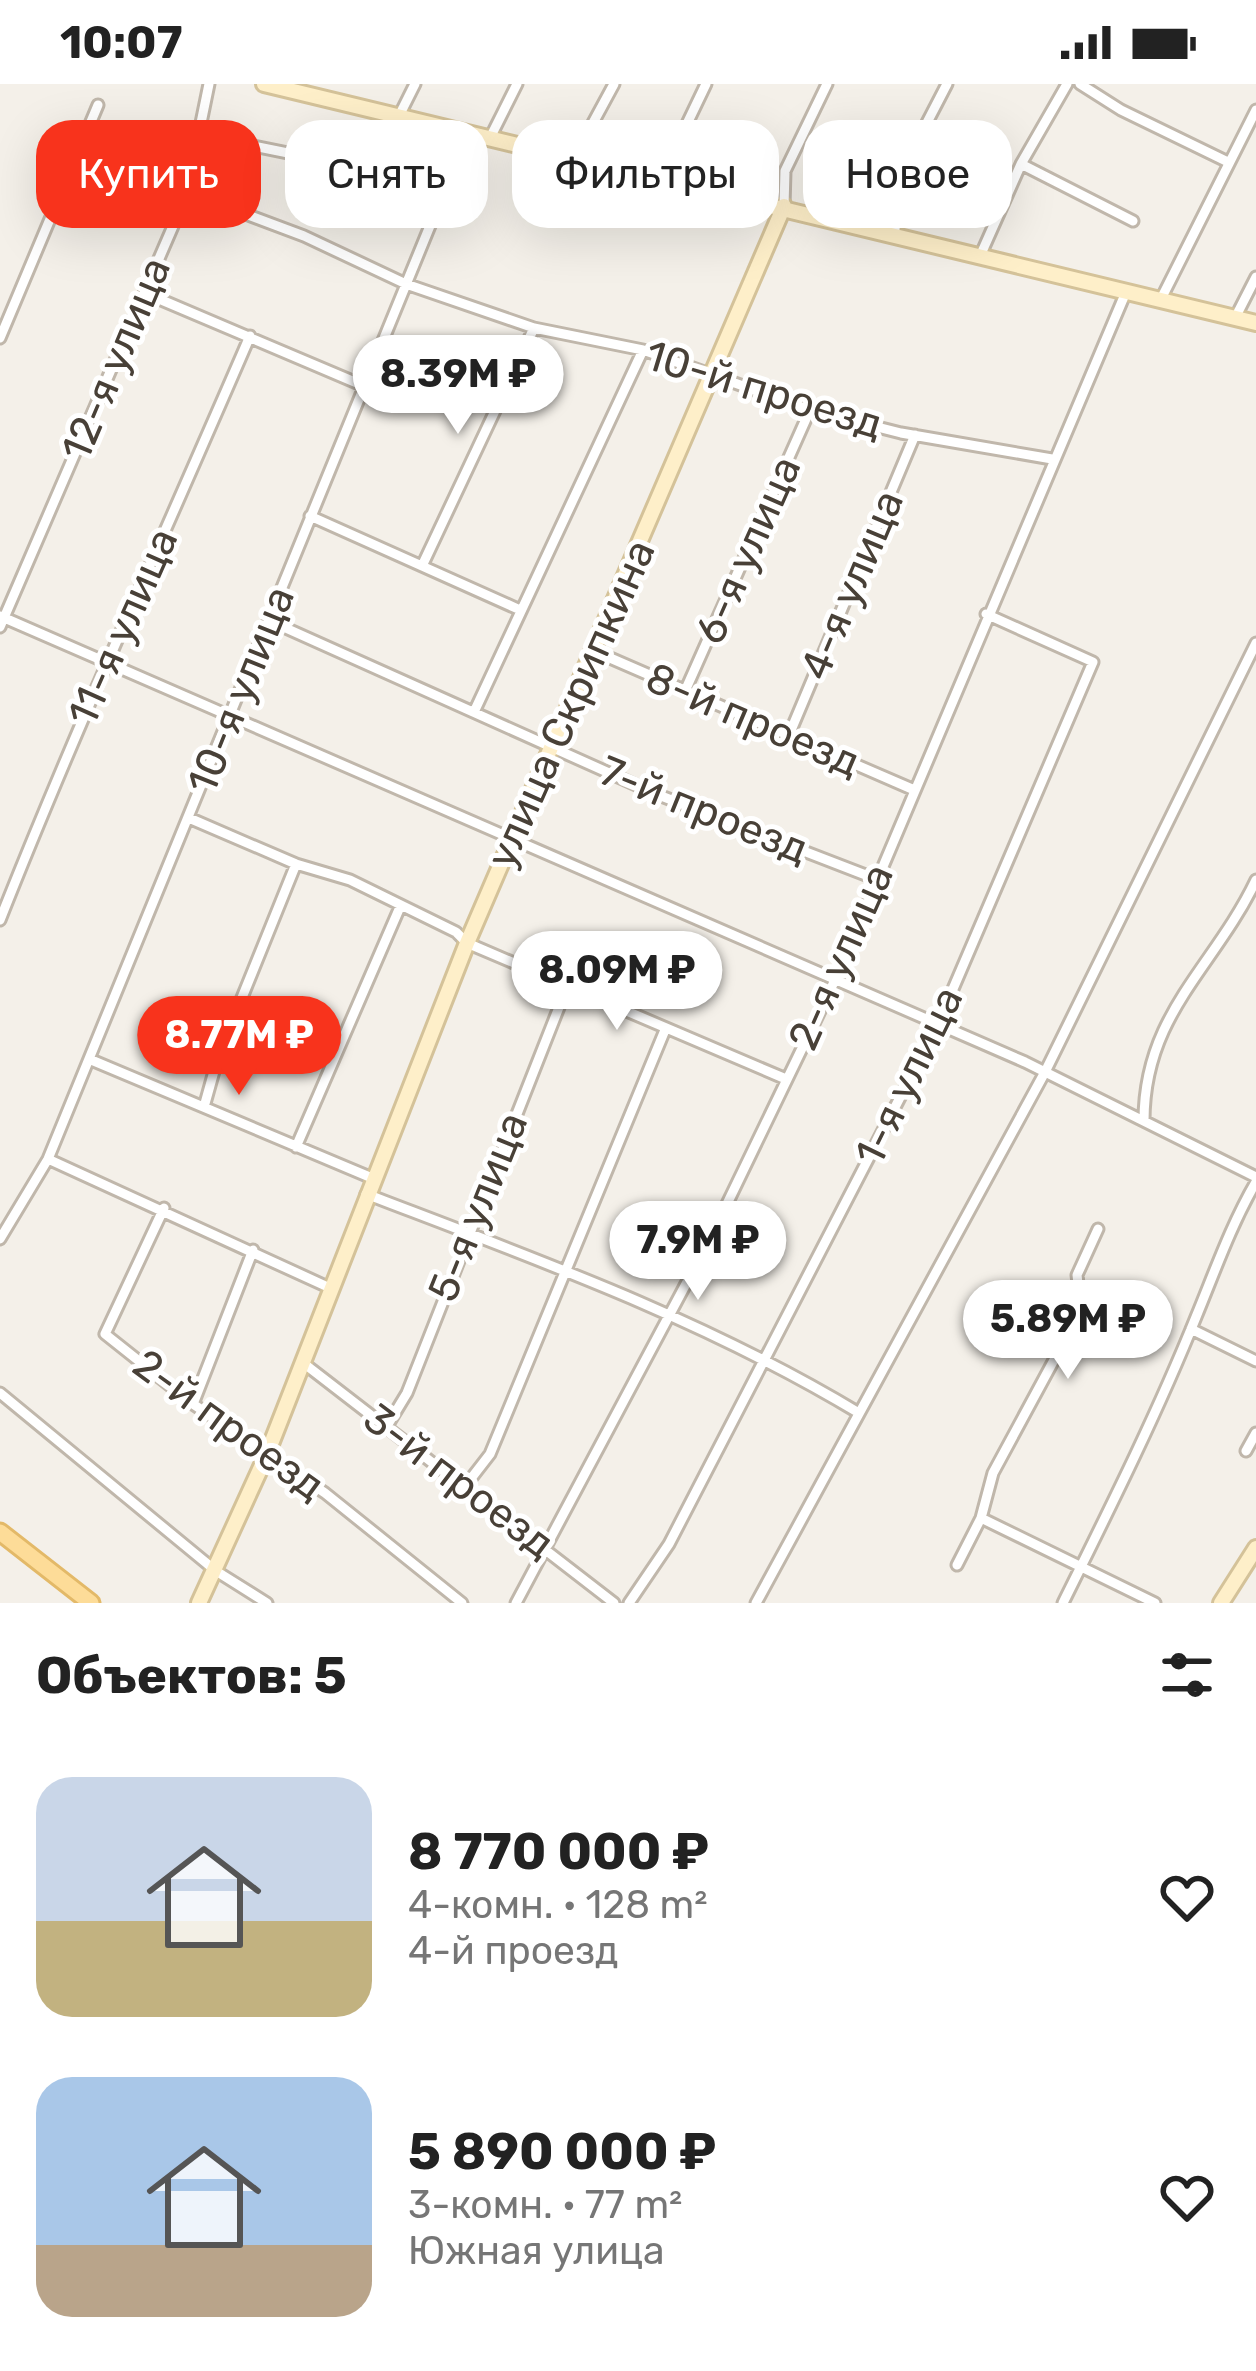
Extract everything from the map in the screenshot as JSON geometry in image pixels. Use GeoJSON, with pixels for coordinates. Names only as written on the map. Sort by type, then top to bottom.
{"type":"FeatureCollection","features":[{"type":"Feature","properties":{"kind":"main road"},"geometry":{"type":"LineString","coordinates":[[0,1532],[91,1603]]}},
{"type":"Feature","properties":{"kind":"street","name":"12-я улица"},"geometry":{"type":"LineString","coordinates":[[202,120],[209,84]]}},
{"type":"Feature","properties":{"kind":"street"},"geometry":{"type":"LineString","coordinates":[[264,84],[306,89],[407,120]]}},
{"type":"Feature","properties":{"kind":"street"},"geometry":{"type":"LineString","coordinates":[[398,118],[416,84]]}},
{"type":"Feature","properties":{"kind":"street"},"geometry":{"type":"LineString","coordinates":[[512,144],[490,139],[517,84]]}},
{"type":"Feature","properties":{"kind":"street"},"geometry":{"type":"LineString","coordinates":[[595,120],[614,84]]}},
{"type":"Feature","properties":{"kind":"street"},"geometry":{"type":"LineString","coordinates":[[689,120],[706,84]]}},
{"type":"Feature","properties":{"kind":"street"},"geometry":{"type":"LineString","coordinates":[[784,206],[785,171],[827,84]]}},
{"type":"Feature","properties":{"kind":"street"},"geometry":{"type":"LineString","coordinates":[[895,235],[905,165],[947,84]]}},
{"type":"Feature","properties":{"kind":"street"},"geometry":{"type":"LineString","coordinates":[[981,254],[1021,164],[1067,84]]}},
{"type":"Feature","properties":{"kind":"street"},"geometry":{"type":"LineString","coordinates":[[1081,84],[1120,110],[1228,162]]}},
{"type":"Feature","properties":{"kind":"street"},"geometry":{"type":"LineString","coordinates":[[91,120],[98,104]]}},
{"type":"Feature","properties":{"kind":"street"},"geometry":{"type":"LineString","coordinates":[[1161,299],[1256,110]]}},
{"type":"Feature","properties":{"kind":"street"},"geometry":{"type":"LineString","coordinates":[[1021,164],[1133,221]]}},
{"type":"Feature","properties":{"kind":"street"},"geometry":{"type":"LineString","coordinates":[[779,205],[1256,322]]}},
{"type":"Feature","properties":{"kind":"street","name":"улица Скрипкина"},"geometry":{"type":"LineString","coordinates":[[199,1603],[266,1454],[466,943],[784,206]]}},
{"type":"Feature","properties":{"kind":"street","name":"10-й проезд"},"geometry":{"type":"LineString","coordinates":[[261,221],[406,284],[534,328],[643,350],[810,410],[915,435],[1052,459]]}},
{"type":"Feature","properties":{"kind":"street"},"geometry":{"type":"LineString","coordinates":[[0,338],[46,228]]}},
{"type":"Feature","properties":{"kind":"street","name":"12-я улица"},"geometry":{"type":"LineString","coordinates":[[1,620],[173,228]]}},
{"type":"Feature","properties":{"kind":"street","name":"10-я улица"},"geometry":{"type":"LineString","coordinates":[[0,1239],[48,1159],[429,228]]}},
{"type":"Feature","properties":{"kind":"street"},"geometry":{"type":"LineString","coordinates":[[1235,318],[1256,277]]}},
{"type":"Feature","properties":{"kind":"street","name":"2-я улица"},"geometry":{"type":"LineString","coordinates":[[516,1603],[712,1234],[835,980],[1126,292]]}},
{"type":"Feature","properties":{"kind":"street"},"geometry":{"type":"LineString","coordinates":[[145,293],[364,386]]}},
{"type":"Feature","properties":{"kind":"street"},"geometry":{"type":"LineString","coordinates":[[422,566],[534,328]]}},
{"type":"Feature","properties":{"kind":"street","name":"11-я улица"},"geometry":{"type":"LineString","coordinates":[[0,920],[83,712],[250,336]]}},
{"type":"Feature","properties":{"kind":"street","name":"улица Скрипкина"},"geometry":{"type":"LineString","coordinates":[[474,712],[518,609],[643,350]]}},
{"type":"Feature","properties":{"kind":"street","name":"6-я улица"},"geometry":{"type":"LineString","coordinates":[[685,691],[810,410]]}},
{"type":"Feature","properties":{"kind":"street","name":"4-я улица"},"geometry":{"type":"LineString","coordinates":[[789,735],[915,435]]}},
{"type":"Feature","properties":{"kind":"street"},"geometry":{"type":"LineString","coordinates":[[310,516],[518,609]]}},
{"type":"Feature","properties":{"kind":"street","name":"1-я улица"},"geometry":{"type":"LineString","coordinates":[[629,1603],[668,1544],[938,1024],[1093,662],[986,614]]}},
{"type":"Feature","properties":{"kind":"street"},"geometry":{"type":"LineString","coordinates":[[1,620],[231,714],[511,843],[938,1024],[1045,1072],[1256,1179],[1063,1603]]}},
{"type":"Feature","properties":{"kind":"street","name":"7-й проезд"},"geometry":{"type":"LineString","coordinates":[[270,622],[552,747],[876,879]]}},
{"type":"Feature","properties":{"kind":"street"},"geometry":{"type":"LineString","coordinates":[[756,1603],[1045,1072],[1256,643]]}},
{"type":"Feature","properties":{"kind":"street","name":"8-й проезд"},"geometry":{"type":"LineString","coordinates":[[594,651],[912,789]]}},
{"type":"Feature","properties":{"kind":"street"},"geometry":{"type":"LineString","coordinates":[[189,818],[296,864],[350,880],[456,932],[466,943],[786,1079]]}},
{"type":"Feature","properties":{"kind":"street"},"geometry":{"type":"LineString","coordinates":[[204,1107],[218,1057],[296,864]]}},
{"type":"Feature","properties":{"kind":"street"},"geometry":{"type":"LineString","coordinates":[[1144,1121],[1150,1066],[1166,1018],[1241,911],[1256,880]]}},
{"type":"Feature","properties":{"kind":"street"},"geometry":{"type":"LineString","coordinates":[[296,1147],[400,907]]}},
{"type":"Feature","properties":{"kind":"street","name":"5-я улица"},"geometry":{"type":"LineString","coordinates":[[387,1426],[407,1393],[466,1232],[567,987]]}},
{"type":"Feature","properties":{"kind":"street"},"geometry":{"type":"LineString","coordinates":[[466,1485],[490,1454],[665,1030]]}},
{"type":"Feature","properties":{"kind":"street"},"geometry":{"type":"LineString","coordinates":[[89,1059],[372,1178]]}},
{"type":"Feature","properties":{"kind":"street"},"geometry":{"type":"LineString","coordinates":[[48,1159],[164,1208],[330,1288]]}},
{"type":"Feature","properties":{"kind":"street"},"geometry":{"type":"LineString","coordinates":[[366,1194],[565,1268],[667,1312],[767,1357],[859,1413]]}},
{"type":"Feature","properties":{"kind":"street","name":"2-й проезд"},"geometry":{"type":"LineString","coordinates":[[164,1208],[105,1334],[193,1404],[325,1492],[463,1603]]}},
{"type":"Feature","properties":{"kind":"street"},"geometry":{"type":"LineString","coordinates":[[957,1565],[981,1518],[993,1473],[1081,1310],[1077,1275],[1098,1229]]}},
{"type":"Feature","properties":{"kind":"street"},"geometry":{"type":"LineString","coordinates":[[193,1404],[253,1250]]}},
{"type":"Feature","properties":{"kind":"street"},"geometry":{"type":"LineString","coordinates":[[1191,1329],[1256,1361]]}},
{"type":"Feature","properties":{"kind":"street","name":"3-й проезд"},"geometry":{"type":"LineString","coordinates":[[302,1362],[544,1544],[614,1603]]}},
{"type":"Feature","properties":{"kind":"street"},"geometry":{"type":"LineString","coordinates":[[0,1393],[216,1571],[267,1603]]}},
{"type":"Feature","properties":{"kind":"street"},"geometry":{"type":"LineString","coordinates":[[1246,1451],[1256,1433]]}},
{"type":"Feature","properties":{"kind":"street"},"geometry":{"type":"LineString","coordinates":[[981,1518],[1155,1603]]}},
{"type":"Feature","properties":{"kind":"street"},"geometry":{"type":"LineString","coordinates":[[1221,1603],[1256,1548]]}}]}
